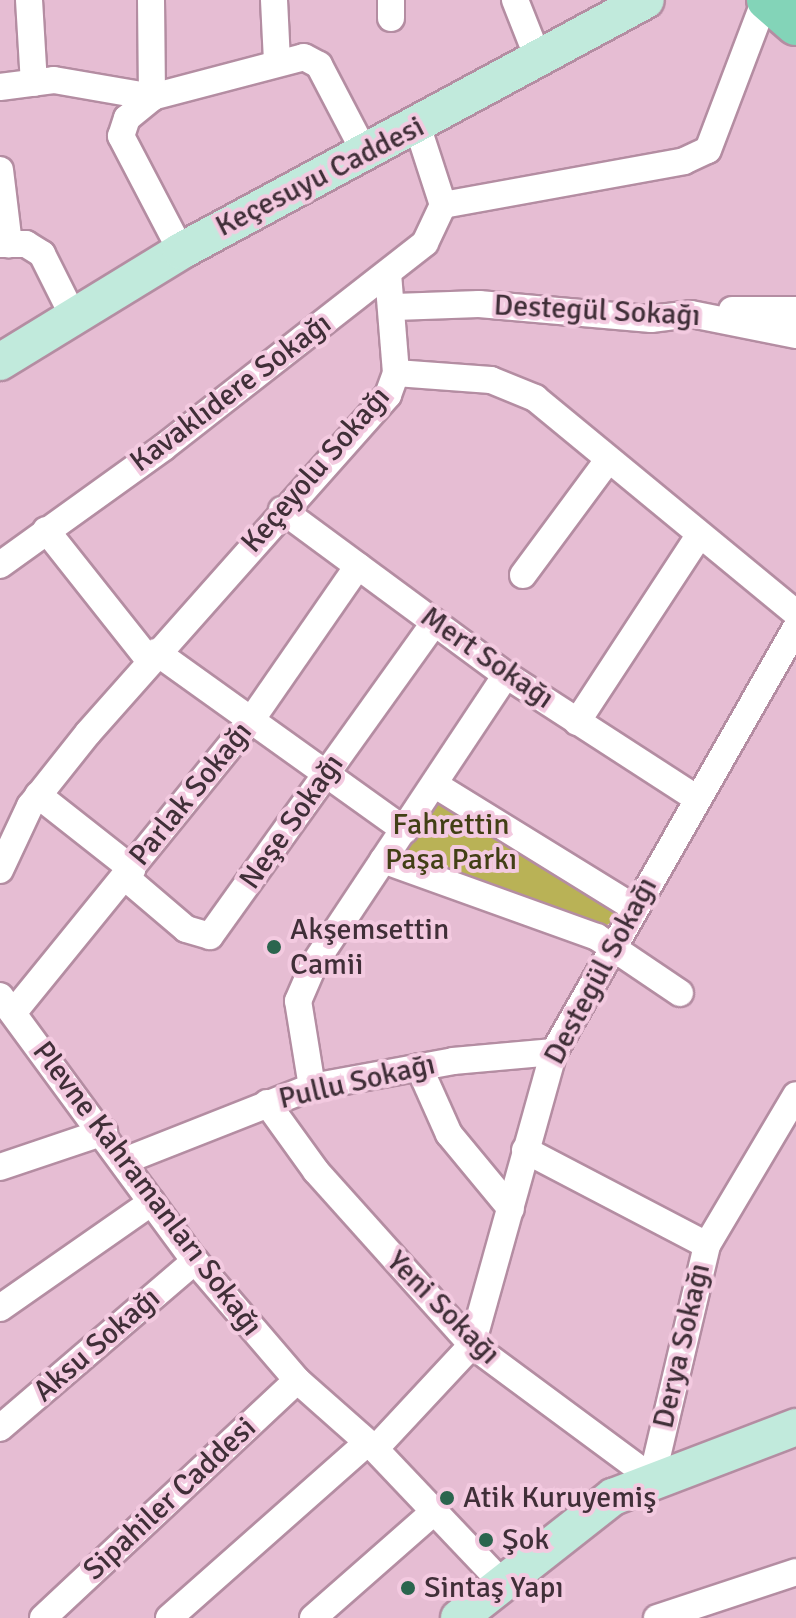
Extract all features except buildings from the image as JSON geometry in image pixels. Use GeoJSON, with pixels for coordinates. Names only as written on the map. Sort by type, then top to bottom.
{"type":"FeatureCollection","features":[{"type":"Feature","properties":{"kind":"street"},"geometry":{"type":"LineString","coordinates":[[29,0],[34,83]]}},
{"type":"Feature","properties":{"kind":"street"},"geometry":{"type":"LineString","coordinates":[[151,0],[152,97]]}},
{"type":"Feature","properties":{"kind":"street"},"geometry":{"type":"LineString","coordinates":[[274,0],[277,62]]}},
{"type":"Feature","properties":{"kind":"street"},"geometry":{"type":"LineString","coordinates":[[515,0],[538,58]]}},
{"type":"Feature","properties":{"kind":"street","name":"Keçesuyu Caddesi"},"geometry":{"type":"LineString","coordinates":[[0,362],[72,314],[181,251],[418,128],[646,0]]}},
{"type":"Feature","properties":{"kind":"street"},"geometry":{"type":"LineString","coordinates":[[418,128],[443,205],[684,161],[708,150],[782,12]]}},
{"type":"Feature","properties":{"kind":"street"},"geometry":{"type":"LineString","coordinates":[[181,251],[121,136],[127,118],[152,97],[304,57],[319,65],[365,153]]}},
{"type":"Feature","properties":{"kind":"street"},"geometry":{"type":"LineString","coordinates":[[0,87],[77,83],[152,97]]}},
{"type":"Feature","properties":{"kind":"street"},"geometry":{"type":"LineString","coordinates":[[0,170],[4,244],[26,244],[42,254],[72,314]]}},
{"type":"Feature","properties":{"kind":"street","name":"Kavaklıdere Sokağı"},"geometry":{"type":"LineString","coordinates":[[0,565],[425,243],[443,205]]}},
{"type":"Feature","properties":{"kind":"street"},"geometry":{"type":"LineString","coordinates":[[388,273],[395,307],[396,373]]}},
{"type":"Feature","properties":{"kind":"street","name":"Destegül Sokağı"},"geometry":{"type":"LineString","coordinates":[[395,307],[479,304],[651,319],[691,314],[796,335]]}},
{"type":"Feature","properties":{"kind":"street"},"geometry":{"type":"LineString","coordinates":[[691,314],[796,310]]}},
{"type":"Feature","properties":{"kind":"street","name":"Keçeyolu Sokağı"},"geometry":{"type":"LineString","coordinates":[[0,870],[38,795],[153,656],[388,395],[396,373],[491,380],[535,398],[698,537],[796,613]]}},
{"type":"Feature","properties":{"kind":"street"},"geometry":{"type":"LineString","coordinates":[[523,575],[608,460]]}},
{"type":"Feature","properties":{"kind":"street","name":"Mert Sokağı"},"geometry":{"type":"LineString","coordinates":[[282,510],[506,675],[696,798]]}},
{"type":"Feature","properties":{"kind":"street"},"geometry":{"type":"LineString","coordinates":[[46,530],[153,656],[252,719],[405,830]]}},
{"type":"Feature","properties":{"kind":"street"},"geometry":{"type":"LineString","coordinates":[[577,722],[698,537]]}},
{"type":"Feature","properties":{"kind":"street","name":"Parlak Sokağı"},"geometry":{"type":"LineString","coordinates":[[6,1004],[128,873],[252,719],[358,566]]}},
{"type":"Feature","properties":{"kind":"street","name":"Neşe Sokağı"},"geometry":{"type":"LineString","coordinates":[[128,873],[186,929],[210,936],[435,622]]}},
{"type":"Feature","properties":{"kind":"street","name":"Destegül Sokağı"},"geometry":{"type":"LineString","coordinates":[[169,1618],[370,1446],[472,1345],[554,1052],[633,907],[796,627]]}},
{"type":"Feature","properties":{"kind":"street"},"geometry":{"type":"LineString","coordinates":[[312,1087],[298,1001],[327,941],[437,786],[506,675]]}},
{"type":"Feature","properties":{"kind":"street"},"geometry":{"type":"LineString","coordinates":[[437,786],[633,907]]}},
{"type":"Feature","properties":{"kind":"street"},"geometry":{"type":"LineString","coordinates":[[38,795],[128,873]]}},
{"type":"Feature","properties":{"kind":"street"},"geometry":{"type":"LineString","coordinates":[[383,860],[521,906],[610,949],[680,993]]}},
{"type":"Feature","properties":{"kind":"street","name":"Plevne Kahramanları Sokağı"},"geometry":{"type":"LineString","coordinates":[[6,1004],[104,1132],[195,1261],[297,1380],[436,1510],[480,1605]]}},
{"type":"Feature","properties":{"kind":"street","name":"Pullu Sokağı"},"geometry":{"type":"LineString","coordinates":[[124,1161],[312,1087],[419,1067],[554,1052]]}},
{"type":"Feature","properties":{"kind":"street"},"geometry":{"type":"LineString","coordinates":[[419,1067],[449,1134],[511,1209]]}},
{"type":"Feature","properties":{"kind":"street","name":"Derya Sokağı"},"geometry":{"type":"LineString","coordinates":[[652,1478],[688,1306],[707,1245],[796,1095]]}},
{"type":"Feature","properties":{"kind":"street","name":"Yeni Sokağı"},"geometry":{"type":"LineString","coordinates":[[267,1103],[325,1182],[472,1345],[652,1478]]}},
{"type":"Feature","properties":{"kind":"street"},"geometry":{"type":"LineString","coordinates":[[0,1167],[104,1132]]}},
{"type":"Feature","properties":{"kind":"street"},"geometry":{"type":"LineString","coordinates":[[525,1150],[707,1245]]}},
{"type":"Feature","properties":{"kind":"street"},"geometry":{"type":"LineString","coordinates":[[0,1308],[152,1202]]}},
{"type":"Feature","properties":{"kind":"street","name":"Aksu Sokağı"},"geometry":{"type":"LineString","coordinates":[[0,1428],[195,1261]]}},
{"type":"Feature","properties":{"kind":"street","name":"Sipahiler Caddesi"},"geometry":{"type":"LineString","coordinates":[[43,1618],[297,1380]]}},
{"type":"Feature","properties":{"kind":"street"},"geometry":{"type":"LineString","coordinates":[[480,1605],[613,1497],[652,1478],[796,1427]]}},
{"type":"Feature","properties":{"kind":"street"},"geometry":{"type":"LineString","coordinates":[[313,1618],[436,1510]]}},
{"type":"Feature","properties":{"kind":"street"},"geometry":{"type":"LineString","coordinates":[[657,1618],[796,1572]]}},
{"type":"Feature","properties":{"kind":"green space","name":"Fahrettin Paşa Parkı"},"geometry":{"type":"Polygon","coordinates":[[[439,798],[627,910],[595,934],[398,855],[439,798]]]}},
{"type":"Feature","properties":{"kind":"place","name":"Akşemsettin Camii"},"geometry":{"type":"Point","coordinates":[274,947]}},
{"type":"Feature","properties":{"kind":"place","name":"Atik Kuruyemiş"},"geometry":{"type":"Point","coordinates":[447,1498]}},
{"type":"Feature","properties":{"kind":"place","name":"Şok"},"geometry":{"type":"Point","coordinates":[486,1540]}},
{"type":"Feature","properties":{"kind":"place","name":"Sintaş Yapı"},"geometry":{"type":"Point","coordinates":[408,1588]}}]}
